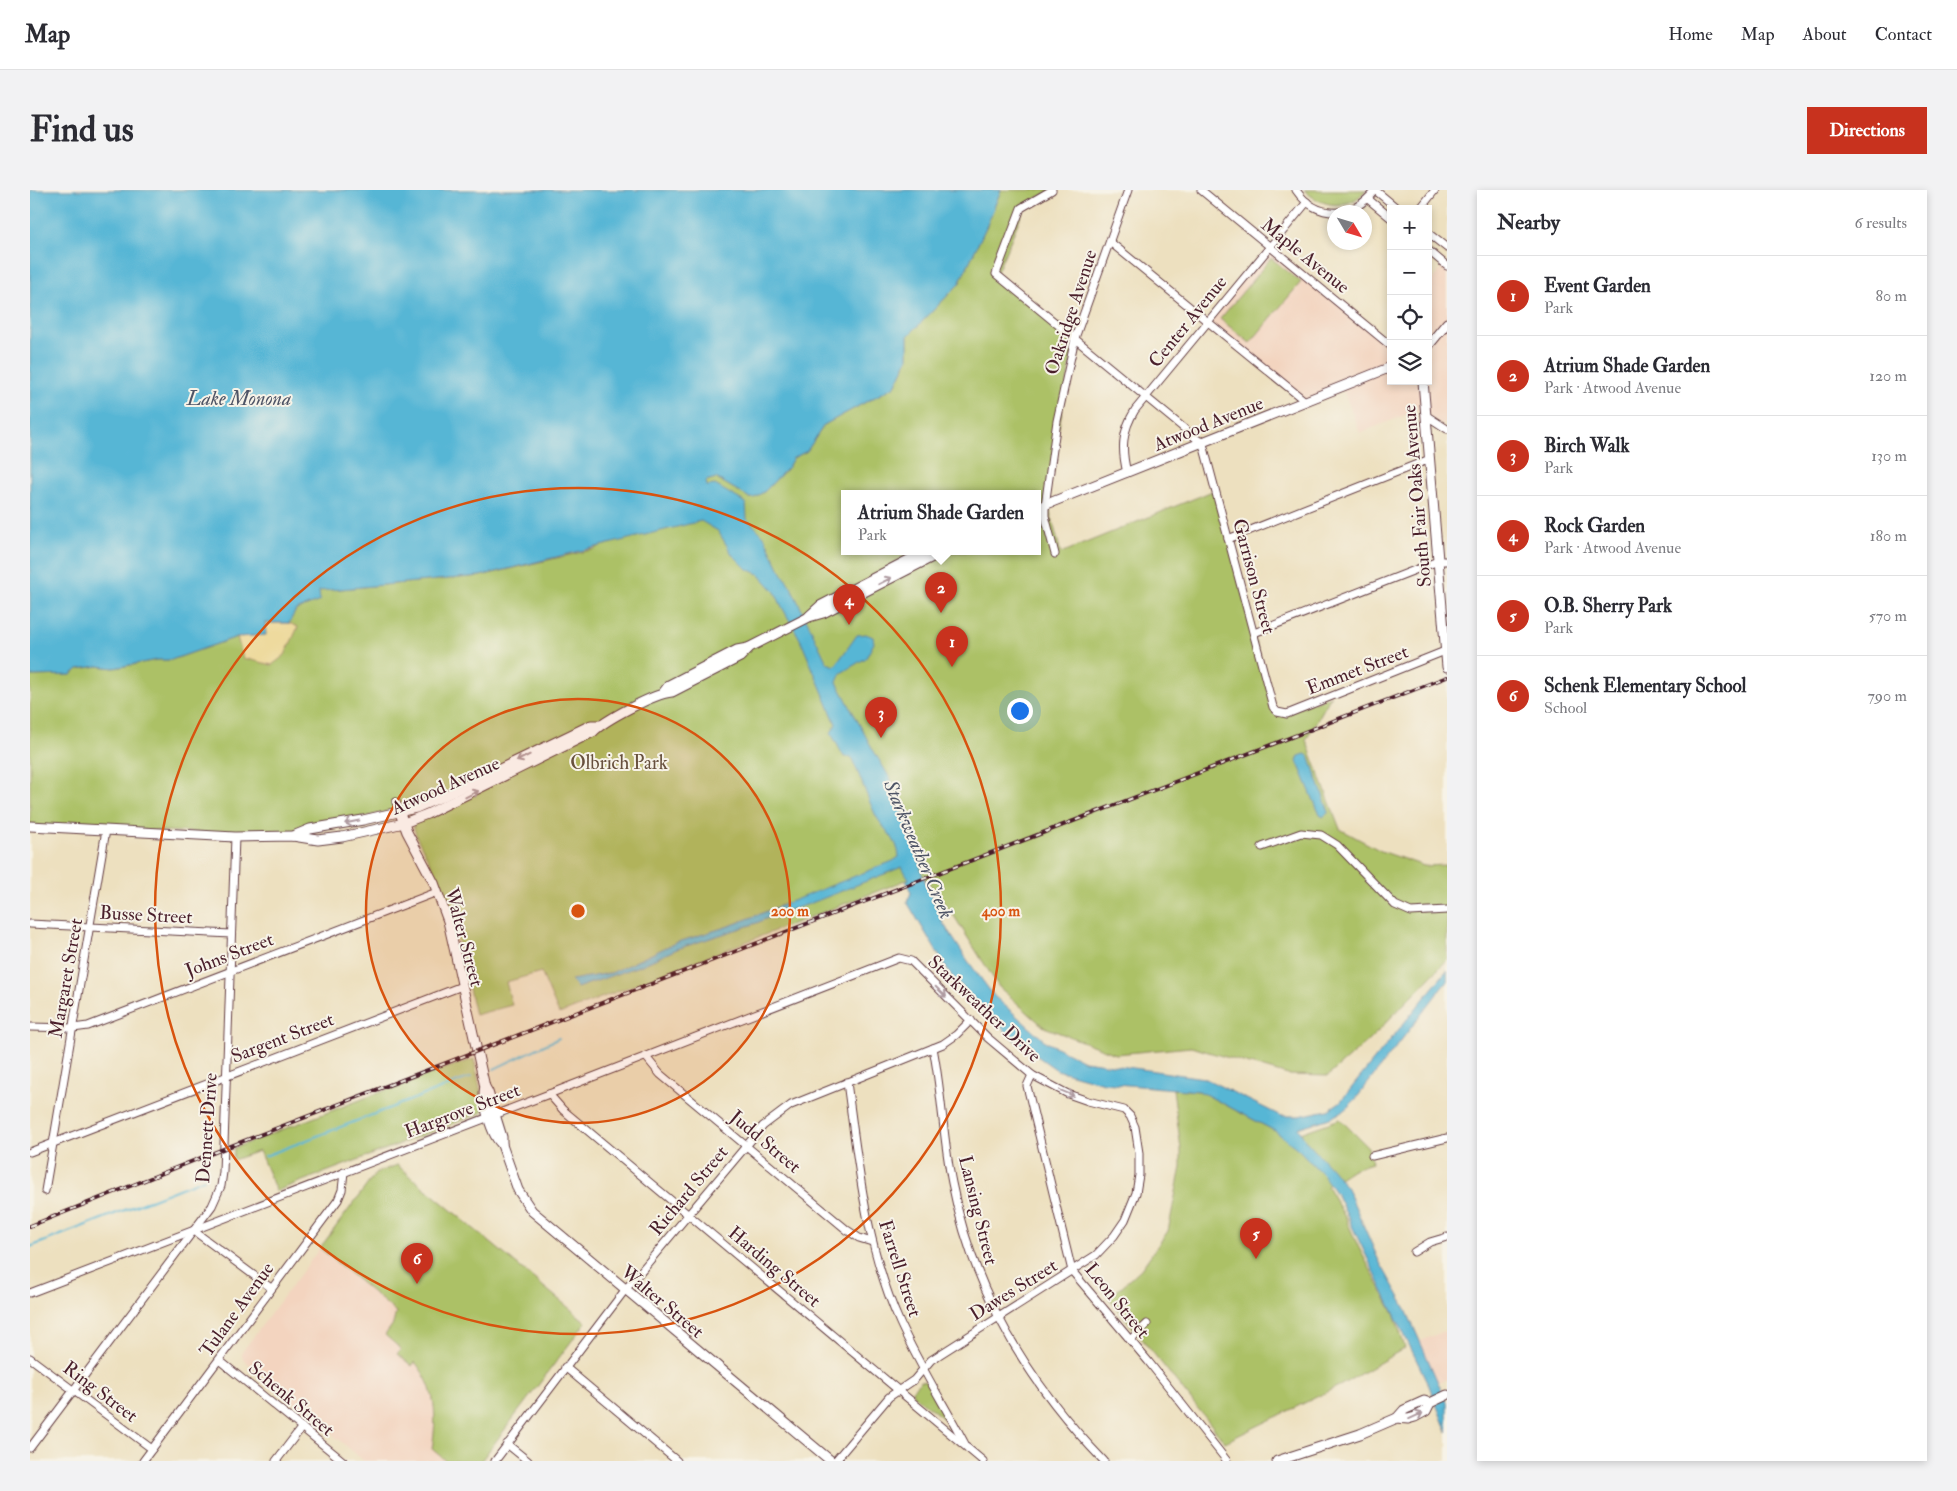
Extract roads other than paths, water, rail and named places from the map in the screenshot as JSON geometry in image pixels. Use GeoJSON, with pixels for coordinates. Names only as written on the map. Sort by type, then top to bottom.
{"type":"FeatureCollection","features":[{"type":"Feature","properties":{"kind":"street"},"geometry":{"type":"LineString","coordinates":[[1052,190],[1021,208],[996,274],[1203,444]]}},
{"type":"Feature","properties":{"kind":"street","name":"Oakridge Avenue"},"geometry":{"type":"LineString","coordinates":[[1055,554],[1041,507],[1057,421],[1075,338],[1128,190]]}},
{"type":"Feature","properties":{"kind":"street","name":"Maple Avenue"},"geometry":{"type":"LineString","coordinates":[[1201,190],[1387,343]]}},
{"type":"Feature","properties":{"kind":"street"},"geometry":{"type":"LineString","coordinates":[[1296,190],[1306,202],[1317,208],[1335,212],[1353,209],[1368,199],[1375,190],[1393,205]]}},
{"type":"Feature","properties":{"kind":"street"},"geometry":{"type":"LineString","coordinates":[[1423,205],[1435,190]]}},
{"type":"Feature","properties":{"kind":"street"},"geometry":{"type":"LineString","coordinates":[[1368,199],[1387,215]]}},
{"type":"Feature","properties":{"kind":"street","name":"Center Avenue"},"geometry":{"type":"LineString","coordinates":[[1127,473],[1122,449],[1130,418],[1207,321],[1306,202]]}},
{"type":"Feature","properties":{"kind":"street"},"geometry":{"type":"LineString","coordinates":[[1432,236],[1447,248]]}},
{"type":"Feature","properties":{"kind":"street"},"geometry":{"type":"LineString","coordinates":[[1110,242],[1305,401]]}},
{"type":"Feature","properties":{"kind":"street"},"geometry":{"type":"LineString","coordinates":[[1432,253],[1447,266]]}},
{"type":"Feature","properties":{"kind":"street"},"geometry":{"type":"LineString","coordinates":[[1432,341],[1447,323]]}},
{"type":"Feature","properties":{"kind":"street","name":"Atwood Avenue"},"geometry":{"type":"LineString","coordinates":[[1041,507],[1203,444],[1387,369]]}},
{"type":"Feature","properties":{"kind":"street","name":"South Fair Oaks Avenue"},"geometry":{"type":"LineString","coordinates":[[1423,385],[1442,561],[1447,667]]}},
{"type":"Feature","properties":{"kind":"street"},"geometry":{"type":"LineString","coordinates":[[1427,416],[1447,429]]}},
{"type":"Feature","properties":{"kind":"street","name":"Garrison Street"},"geometry":{"type":"LineString","coordinates":[[1203,444],[1273,706],[1279,714]]}},
{"type":"Feature","properties":{"kind":"street"},"geometry":{"type":"LineString","coordinates":[[1228,539],[1430,459]]}},
{"type":"Feature","properties":{"kind":"street","name":"Atwood Avenue"},"geometry":{"type":"LineString","coordinates":[[809,617],[820,606],[918,555]]}},
{"type":"Feature","properties":{"kind":"street","name":"Atwood Avenue"},"geometry":{"type":"LineString","coordinates":[[30,826],[235,837],[293,836],[318,840],[364,833],[404,823],[472,794],[593,732],[600,725],[663,692],[672,692],[740,656],[750,648],[787,628],[809,617],[823,613],[936,555]]}},
{"type":"Feature","properties":{"kind":"street"},"geometry":{"type":"LineString","coordinates":[[1254,633],[1442,561]]}},
{"type":"Feature","properties":{"kind":"street","name":"Emmet Street"},"geometry":{"type":"LineString","coordinates":[[1279,714],[1287,714],[1445,651]]}},
{"type":"Feature","properties":{"kind":"street","name":"Atwood Avenue"},"geometry":{"type":"LineString","coordinates":[[293,836],[310,829],[400,813],[446,795],[591,725],[600,725]]}},
{"type":"Feature","properties":{"kind":"street","name":"Walter Street"},"geometry":{"type":"LineString","coordinates":[[396,802],[437,892],[449,926],[485,1087],[483,1094],[502,1137],[502,1145],[518,1190],[532,1211],[831,1461]]}},
{"type":"Feature","properties":{"kind":"street","name":"Margaret Street"},"geometry":{"type":"LineString","coordinates":[[45,1191],[106,830]]}},
{"type":"Feature","properties":{"kind":"street"},"geometry":{"type":"LineString","coordinates":[[1262,847],[1301,833],[1320,835],[1337,845],[1391,902],[1400,908],[1417,912],[1447,910]]}},
{"type":"Feature","properties":{"kind":"street","name":"Dennett Drive"},"geometry":{"type":"LineString","coordinates":[[30,1448],[212,1206],[222,1180],[235,837]]}},
{"type":"Feature","properties":{"kind":"street","name":"Johns Street"},"geometry":{"type":"LineString","coordinates":[[30,1027],[73,1028],[88,1026],[437,892]]}},
{"type":"Feature","properties":{"kind":"street","name":"Busse Street"},"geometry":{"type":"LineString","coordinates":[[30,924],[231,934]]}},
{"type":"Feature","properties":{"kind":"street","name":"Hargrove Street"},"geometry":{"type":"LineString","coordinates":[[30,1292],[194,1231],[899,958],[906,959]]}},
{"type":"Feature","properties":{"kind":"street","name":"Starkweather Drive"},"geometry":{"type":"LineString","coordinates":[[906,959],[1011,1059],[1032,1075],[1068,1094],[1126,1112]]}},
{"type":"Feature","properties":{"kind":"street","name":"Sargent Street"},"geometry":{"type":"LineString","coordinates":[[30,1152],[462,986]]}},
{"type":"Feature","properties":{"kind":"street","name":"Richard Street"},"geometry":{"type":"LineString","coordinates":[[494,1461],[625,1290],[763,1126],[786,1108],[933,1048],[956,1035],[971,1020]]}},
{"type":"Feature","properties":{"kind":"street","name":"Lansing Street"},"geometry":{"type":"LineString","coordinates":[[933,1048],[939,1078],[948,1160],[957,1205],[969,1249],[998,1318],[1046,1392],[1104,1461]]}},
{"type":"Feature","properties":{"kind":"street","name":"Judd Street"},"geometry":{"type":"LineString","coordinates":[[646,1057],[660,1074],[847,1230],[858,1238],[872,1242]]}},
{"type":"Feature","properties":{"kind":"street","name":"Leon Street"},"geometry":{"type":"LineString","coordinates":[[1032,1075],[1027,1086],[1072,1271],[1227,1461]]}},
{"type":"Feature","properties":{"kind":"street","name":"Farrell Street"},"geometry":{"type":"LineString","coordinates":[[847,1082],[872,1242],[900,1323],[968,1449]]}},
{"type":"Feature","properties":{"kind":"street","name":"Harding Street"},"geometry":{"type":"LineString","coordinates":[[549,1094],[563,1110],[982,1461]]}},
{"type":"Feature","properties":{"kind":"street","name":"Dawes Street"},"geometry":{"type":"LineString","coordinates":[[835,1461],[889,1397],[914,1380],[931,1360],[1096,1255],[1114,1236],[1125,1220],[1136,1193],[1139,1175],[1139,1153],[1135,1127],[1126,1112]]}},
{"type":"Feature","properties":{"kind":"street"},"geometry":{"type":"LineString","coordinates":[[1372,1156],[1447,1138]]}},
{"type":"Feature","properties":{"kind":"street","name":"Tulane Avenue"},"geometry":{"type":"LineString","coordinates":[[143,1461],[338,1200],[344,1182],[344,1172]]}},
{"type":"Feature","properties":{"kind":"street"},"geometry":{"type":"LineString","coordinates":[[194,1231],[271,1288]]}},
{"type":"Feature","properties":{"kind":"street"},"geometry":{"type":"LineString","coordinates":[[1414,1252],[1430,1242],[1447,1237]]}},
{"type":"Feature","properties":{"kind":"street"},"geometry":{"type":"LineString","coordinates":[[1130,1340],[1147,1324]]}},
{"type":"Feature","properties":{"kind":"street","name":"Ring Street"},"geometry":{"type":"LineString","coordinates":[[30,1358],[152,1449]]}},
{"type":"Feature","properties":{"kind":"street","name":"Schenk Street"},"geometry":{"type":"LineString","coordinates":[[220,1360],[343,1461]]}},
{"type":"Feature","properties":{"kind":"street"},"geometry":{"type":"LineString","coordinates":[[565,1367],[677,1461]]}},
{"type":"Feature","properties":{"kind":"street"},"geometry":{"type":"LineString","coordinates":[[1278,1461],[1330,1445],[1397,1418],[1408,1419],[1426,1411],[1430,1403],[1447,1395]]}},
{"type":"Feature","properties":{"kind":"street"},"geometry":{"type":"LineString","coordinates":[[276,1461],[302,1427]]}},
{"type":"Feature","properties":{"kind":"street"},"geometry":{"type":"LineString","coordinates":[[507,1444],[528,1461]]}},
{"type":"Feature","properties":{"kind":"water","name":"Lake Monona"},"geometry":{"type":"Polygon","coordinates":[[[30,190],[1001,190],[959,284],[908,336],[908,359],[895,386],[824,425],[807,451],[793,458],[788,467],[765,491],[754,498],[750,498],[716,478],[706,481],[707,486],[715,485],[746,503],[747,519],[764,536],[779,568],[791,587],[827,663],[835,666],[857,635],[866,634],[873,637],[874,643],[866,658],[841,673],[837,682],[894,785],[901,810],[914,831],[922,874],[943,923],[994,996],[1046,1042],[1084,1061],[1204,1078],[1281,1116],[1299,1116],[1328,1110],[1340,1102],[1447,970],[1447,981],[1355,1100],[1335,1116],[1298,1128],[1305,1140],[1347,1188],[1379,1261],[1404,1305],[1447,1403],[1447,1432],[1429,1386],[1338,1197],[1323,1175],[1298,1149],[1275,1131],[1199,1091],[1104,1083],[1057,1070],[1014,1040],[950,974],[907,902],[911,893],[906,880],[909,879],[902,867],[809,904],[677,949],[642,965],[577,988],[571,980],[611,973],[675,943],[732,925],[899,857],[893,839],[875,814],[851,757],[844,757],[831,733],[836,724],[800,639],[775,592],[759,574],[747,569],[732,554],[718,531],[701,521],[480,576],[319,591],[320,601],[296,610],[289,623],[265,623],[266,635],[237,637],[171,660],[157,660],[114,668],[98,666],[78,669],[71,675],[30,676],[30,190]]]}},
{"type":"Feature","properties":{"kind":"water"},"geometry":{"type":"Polygon","coordinates":[[[1305,754],[1309,756],[1329,812],[1323,817],[1320,815],[1297,761],[1299,756],[1305,754]]]}},
{"type":"Feature","properties":{"kind":"waterway"},"geometry":{"type":"LineString","coordinates":[[494,1069],[559,1038]]}},
{"type":"Feature","properties":{"kind":"waterway"},"geometry":{"type":"LineString","coordinates":[[265,1156],[471,1077]]}},
{"type":"Feature","properties":{"kind":"waterway"},"geometry":{"type":"LineString","coordinates":[[30,1247],[204,1179]]}},
{"type":"Feature","properties":{"kind":"railway"},"geometry":{"type":"LineString","coordinates":[[30,1226],[223,1149],[1447,677]]}},
{"type":"Feature","properties":{"kind":"place","name":"Atrium Shade Garden"},"geometry":{"type":"Point","coordinates":[941,613]}},
{"type":"Feature","properties":{"kind":"place","name":"Rock Garden"},"geometry":{"type":"Point","coordinates":[849,625]}},
{"type":"Feature","properties":{"kind":"place","name":"Event Garden"},"geometry":{"type":"Point","coordinates":[952,667]}},
{"type":"Feature","properties":{"kind":"place","name":"Birch Walk"},"geometry":{"type":"Point","coordinates":[881,738]}},
{"type":"Feature","properties":{"kind":"place","name":"O.B. Sherry Park"},"geometry":{"type":"Point","coordinates":[1256,1259]}},
{"type":"Feature","properties":{"kind":"place","name":"Schenk Elementary School"},"geometry":{"type":"Point","coordinates":[417,1284]}},
{"type":"Feature","properties":{"kind":"park label","name":"Olbrich Park"},"geometry":{"type":"Point","coordinates":[619,762]}},
{"type":"Feature","properties":{"kind":"water label","name":"Starkweather Creek"},"geometry":{"type":"Point","coordinates":[919,849]}}]}
